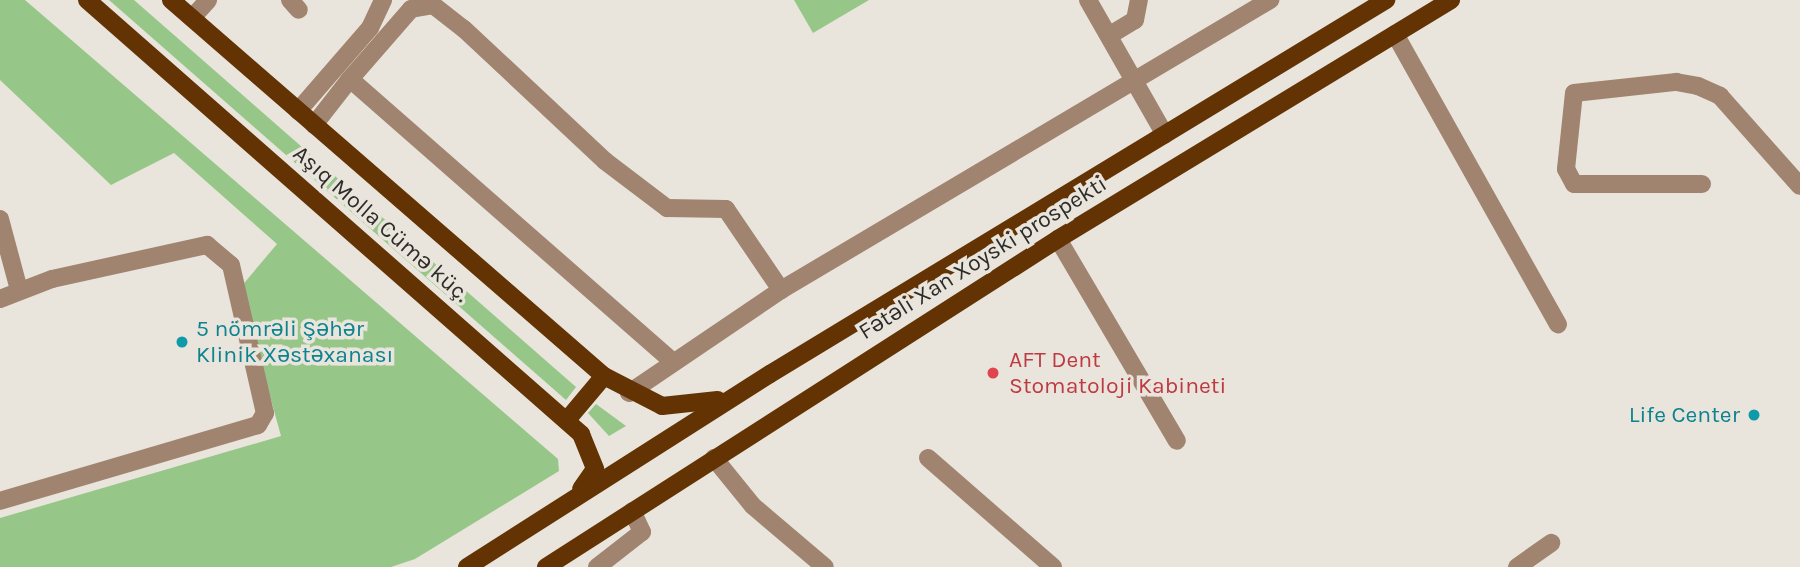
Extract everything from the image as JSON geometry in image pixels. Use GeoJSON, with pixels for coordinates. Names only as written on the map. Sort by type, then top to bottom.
{"type":"FeatureCollection","features":[{"type":"Feature","properties":{"kind":"main road","name":"Aşıq Molla Cümə küç."},"geometry":{"type":"LineString","coordinates":[[86,0],[567,420],[595,458],[591,478],[570,501]]}},
{"type":"Feature","properties":{"kind":"main road","name":"Aşıq Molla Cümə küç."},"geometry":{"type":"LineString","coordinates":[[171,0],[604,376],[628,393],[681,408],[738,393]]}},
{"type":"Feature","properties":{"kind":"main road","name":"Fətəli Xan Xoyski prospekti"},"geometry":{"type":"LineString","coordinates":[[738,393],[1386,0]]}},
{"type":"Feature","properties":{"kind":"main road","name":"Fətəli Xan Xoyski prospekti"},"geometry":{"type":"LineString","coordinates":[[546,567],[1058,239],[1451,0]]}},
{"type":"Feature","properties":{"kind":"main road"},"geometry":{"type":"LineString","coordinates":[[567,420],[604,376]]}},
{"type":"Feature","properties":{"kind":"main road"},"geometry":{"type":"LineString","coordinates":[[467,567],[738,393]]}},
{"type":"Feature","properties":{"kind":"street"},"geometry":{"type":"LineString","coordinates":[[192,18],[208,0]]}},
{"type":"Feature","properties":{"kind":"street"},"geometry":{"type":"LineString","coordinates":[[298,111],[370,28],[383,0]]}},
{"type":"Feature","properties":{"kind":"street"},"geometry":{"type":"LineString","coordinates":[[1088,0],[1110,34],[1164,135]]}},
{"type":"Feature","properties":{"kind":"street"},"geometry":{"type":"LineString","coordinates":[[1110,34],[1135,20],[1139,0]]}},
{"type":"Feature","properties":{"kind":"street"},"geometry":{"type":"LineString","coordinates":[[628,393],[781,290],[1134,78],[1270,0]]}},
{"type":"Feature","properties":{"kind":"street"},"geometry":{"type":"LineString","coordinates":[[314,125],[411,9],[433,5],[605,161],[667,208],[711,205],[735,216],[781,290]]}},
{"type":"Feature","properties":{"kind":"street"},"geometry":{"type":"LineString","coordinates":[[1395,34],[1558,324]]}},
{"type":"Feature","properties":{"kind":"street"},"geometry":{"type":"LineString","coordinates":[[350,79],[672,361]]}},
{"type":"Feature","properties":{"kind":"street"},"geometry":{"type":"LineString","coordinates":[[1702,184],[1574,184],[1566,169],[1574,93],[1676,82],[1698,86],[1720,96],[1800,186]]}},
{"type":"Feature","properties":{"kind":"street"},"geometry":{"type":"LineString","coordinates":[[0,219],[19,290]]}},
{"type":"Feature","properties":{"kind":"street"},"geometry":{"type":"LineString","coordinates":[[1058,239],[1177,441]]}},
{"type":"Feature","properties":{"kind":"street"},"geometry":{"type":"LineString","coordinates":[[0,299],[19,290],[207,244],[230,265],[265,413],[258,425],[0,501]]}},
{"type":"Feature","properties":{"kind":"street"},"geometry":{"type":"LineString","coordinates":[[714,458],[753,506],[825,567]]}},
{"type":"Feature","properties":{"kind":"street"},"geometry":{"type":"LineString","coordinates":[[928,458],[1053,567]]}},
{"type":"Feature","properties":{"kind":"street"},"geometry":{"type":"LineString","coordinates":[[597,567],[642,532],[632,512]]}},
{"type":"Feature","properties":{"kind":"street"},"geometry":{"type":"LineString","coordinates":[[1517,567],[1551,543]]}},
{"type":"Feature","properties":{"kind":"green space"},"geometry":{"type":"Polygon","coordinates":[[[0,0],[25,0],[558,459],[559,471],[415,559],[391,567],[0,567],[0,518],[281,436],[240,288],[277,244],[174,153],[111,185],[0,80],[0,0]]]}},
{"type":"Feature","properties":{"kind":"green space"},"geometry":{"type":"Polygon","coordinates":[[[109,0],[134,0],[576,387],[566,400],[109,0]]]}},
{"type":"Feature","properties":{"kind":"green space"},"geometry":{"type":"Polygon","coordinates":[[[794,0],[869,0],[813,33],[794,0]]]}},
{"type":"Feature","properties":{"kind":"green space"},"geometry":{"type":"Polygon","coordinates":[[[596,404],[626,426],[609,436],[588,413],[596,404]]]}},
{"type":"Feature","properties":{"kind":"place","name":"5 nömrəli Şəhər Klinik Xəstəxanası"},"geometry":{"type":"Point","coordinates":[182,342]}},
{"type":"Feature","properties":{"kind":"place","name":"AFT Dent Stomatoloji Kabineti"},"geometry":{"type":"Point","coordinates":[993,373]}},
{"type":"Feature","properties":{"kind":"place","name":"Life Center"},"geometry":{"type":"Point","coordinates":[1754,415]}}]}
